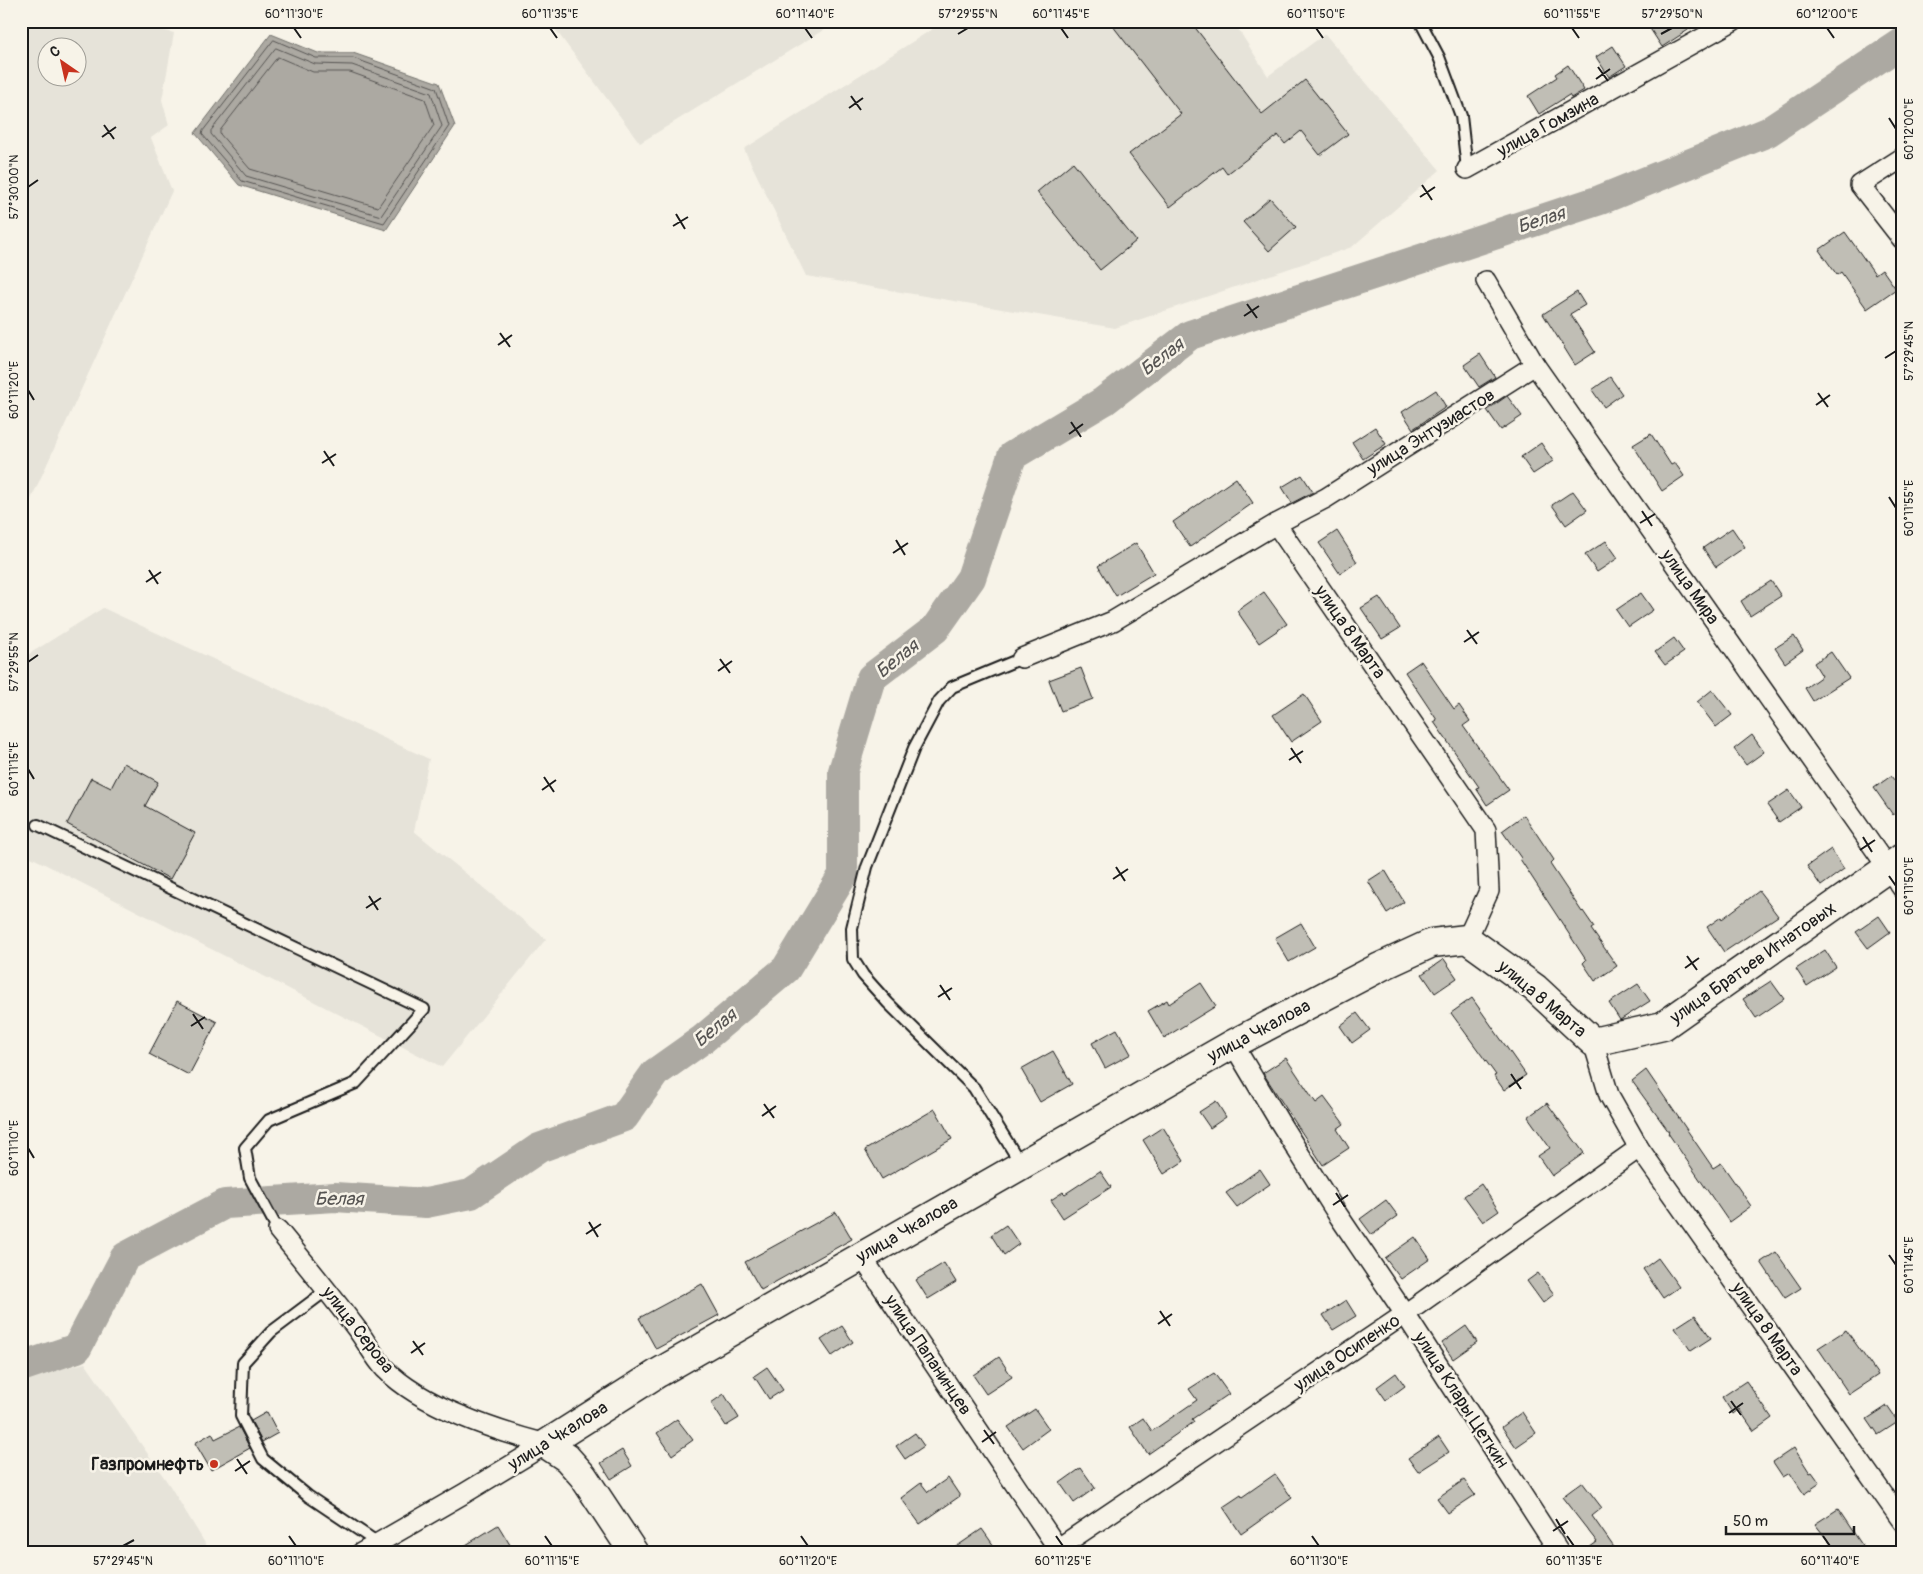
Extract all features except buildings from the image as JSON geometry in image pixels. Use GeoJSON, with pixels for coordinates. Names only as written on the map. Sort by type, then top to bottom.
{"type":"FeatureCollection","features":[{"type":"Feature","properties":{"kind":"street","name":"улица Гомзина"},"geometry":{"type":"LineString","coordinates":[[1467,169],[1733,21]]}},
{"type":"Feature","properties":{"kind":"street"},"geometry":{"type":"LineString","coordinates":[[1902,158],[1860,185],[1902,239]]}},
{"type":"Feature","properties":{"kind":"street","name":"улица Мира"},"geometry":{"type":"LineString","coordinates":[[1486,281],[1535,365],[1897,872]]}},
{"type":"Feature","properties":{"kind":"street","name":"улица Энтузиастов"},"geometry":{"type":"LineString","coordinates":[[1276,524],[1326,498],[1535,365]]}},
{"type":"Feature","properties":{"kind":"street"},"geometry":{"type":"LineString","coordinates":[[1022,658],[1113,621],[1276,524]]}},
{"type":"Feature","properties":{"kind":"street","name":"улица 8 Марта"},"geometry":{"type":"LineString","coordinates":[[1276,524],[1486,830],[1489,891],[1467,939],[1535,988],[1593,1042],[1609,1095],[1639,1148],[1902,1521]]}},
{"type":"Feature","properties":{"kind":"street","name":"улица Братьев Игнатовых"},"geometry":{"type":"LineString","coordinates":[[1593,1042],[1663,1026],[1897,872]]}},
{"type":"Feature","properties":{"kind":"street","name":"улица Чкалова"},"geometry":{"type":"LineString","coordinates":[[361,1553],[546,1444],[658,1373],[1233,1044],[1380,967],[1432,943],[1467,939]]}},
{"type":"Feature","properties":{"kind":"street","name":"улица Клары Цеткин"},"geometry":{"type":"LineString","coordinates":[[1233,1044],[1279,1122],[1336,1212],[1405,1314],[1560,1553]]}},
{"type":"Feature","properties":{"kind":"street","name":"улица Осипенко"},"geometry":{"type":"LineString","coordinates":[[1057,1551],[1405,1314],[1639,1148]]}},
{"type":"Feature","properties":{"kind":"street","name":"улица Серова"},"geometry":{"type":"LineString","coordinates":[[278,1230],[327,1290],[384,1369],[407,1387],[431,1402],[505,1432],[546,1444],[567,1458],[583,1476],[634,1553]]}},
{"type":"Feature","properties":{"kind":"street","name":"улица Папанинцев"},"geometry":{"type":"LineString","coordinates":[[862,1257],[1057,1551]]}},
{"type":"Feature","properties":{"kind":"lane"},"geometry":{"type":"LineString","coordinates":[[1420,21],[1439,58],[1461,116],[1467,169]]}},
{"type":"Feature","properties":{"kind":"lane"},"geometry":{"type":"LineString","coordinates":[[1021,1165],[974,1088],[888,1003],[863,974],[853,959],[852,928],[867,866],[914,748],[939,702],[952,687],[1022,658]]}},
{"type":"Feature","properties":{"kind":"lane"},"geometry":{"type":"LineString","coordinates":[[38,825],[424,1009],[356,1083],[270,1120],[245,1148],[250,1178],[278,1230]]}},
{"type":"Feature","properties":{"kind":"lane"},"geometry":{"type":"LineString","coordinates":[[327,1290],[271,1332],[243,1363],[241,1416],[262,1459],[308,1496],[378,1542]]}},
{"type":"Feature","properties":{"kind":"shaded area"},"geometry":{"type":"Polygon","coordinates":[[[21,21],[125,21],[174,33],[162,100],[169,125],[151,138],[172,191],[21,521],[21,21]]]}},
{"type":"Feature","properties":{"kind":"shaded area"},"geometry":{"type":"Polygon","coordinates":[[[549,21],[838,21],[640,143],[549,21]]]}},
{"type":"Feature","properties":{"kind":"shaded area"},"geometry":{"type":"Polygon","coordinates":[[[945,21],[1233,21],[1268,76],[1325,34],[1440,170],[1352,247],[1115,328],[806,276],[744,149],[945,21]]]}},
{"type":"Feature","properties":{"kind":"shaded area"},"geometry":{"type":"Polygon","coordinates":[[[103,608],[429,759],[414,831],[546,939],[442,1067],[21,852],[21,659],[103,608]]]}},
{"type":"Feature","properties":{"kind":"shaded area"},"geometry":{"type":"Polygon","coordinates":[[[85,1363],[170,1486],[211,1553],[21,1553],[21,1379],[85,1363]]]}},
{"type":"Feature","properties":{"kind":"water"},"geometry":{"type":"Polygon","coordinates":[[[271,34],[318,53],[353,53],[439,83],[455,126],[386,230],[239,185],[195,133],[271,34]]]}},
{"type":"Feature","properties":{"kind":"waterway","name":"Белая"},"geometry":{"type":"LineString","coordinates":[[21,1367],[77,1348],[125,1257],[225,1204],[335,1197],[426,1203],[471,1194],[539,1148],[624,1117],[655,1073],[703,1039],[786,969],[843,875],[843,771],[871,678],[935,629],[971,578],[1012,456],[1104,401],[1190,335],[1600,200],[1768,132],[1902,43]]}},
{"type":"Feature","properties":{"kind":"place","name":"Газпромнефть"},"geometry":{"type":"Point","coordinates":[214,1464]}}]}
